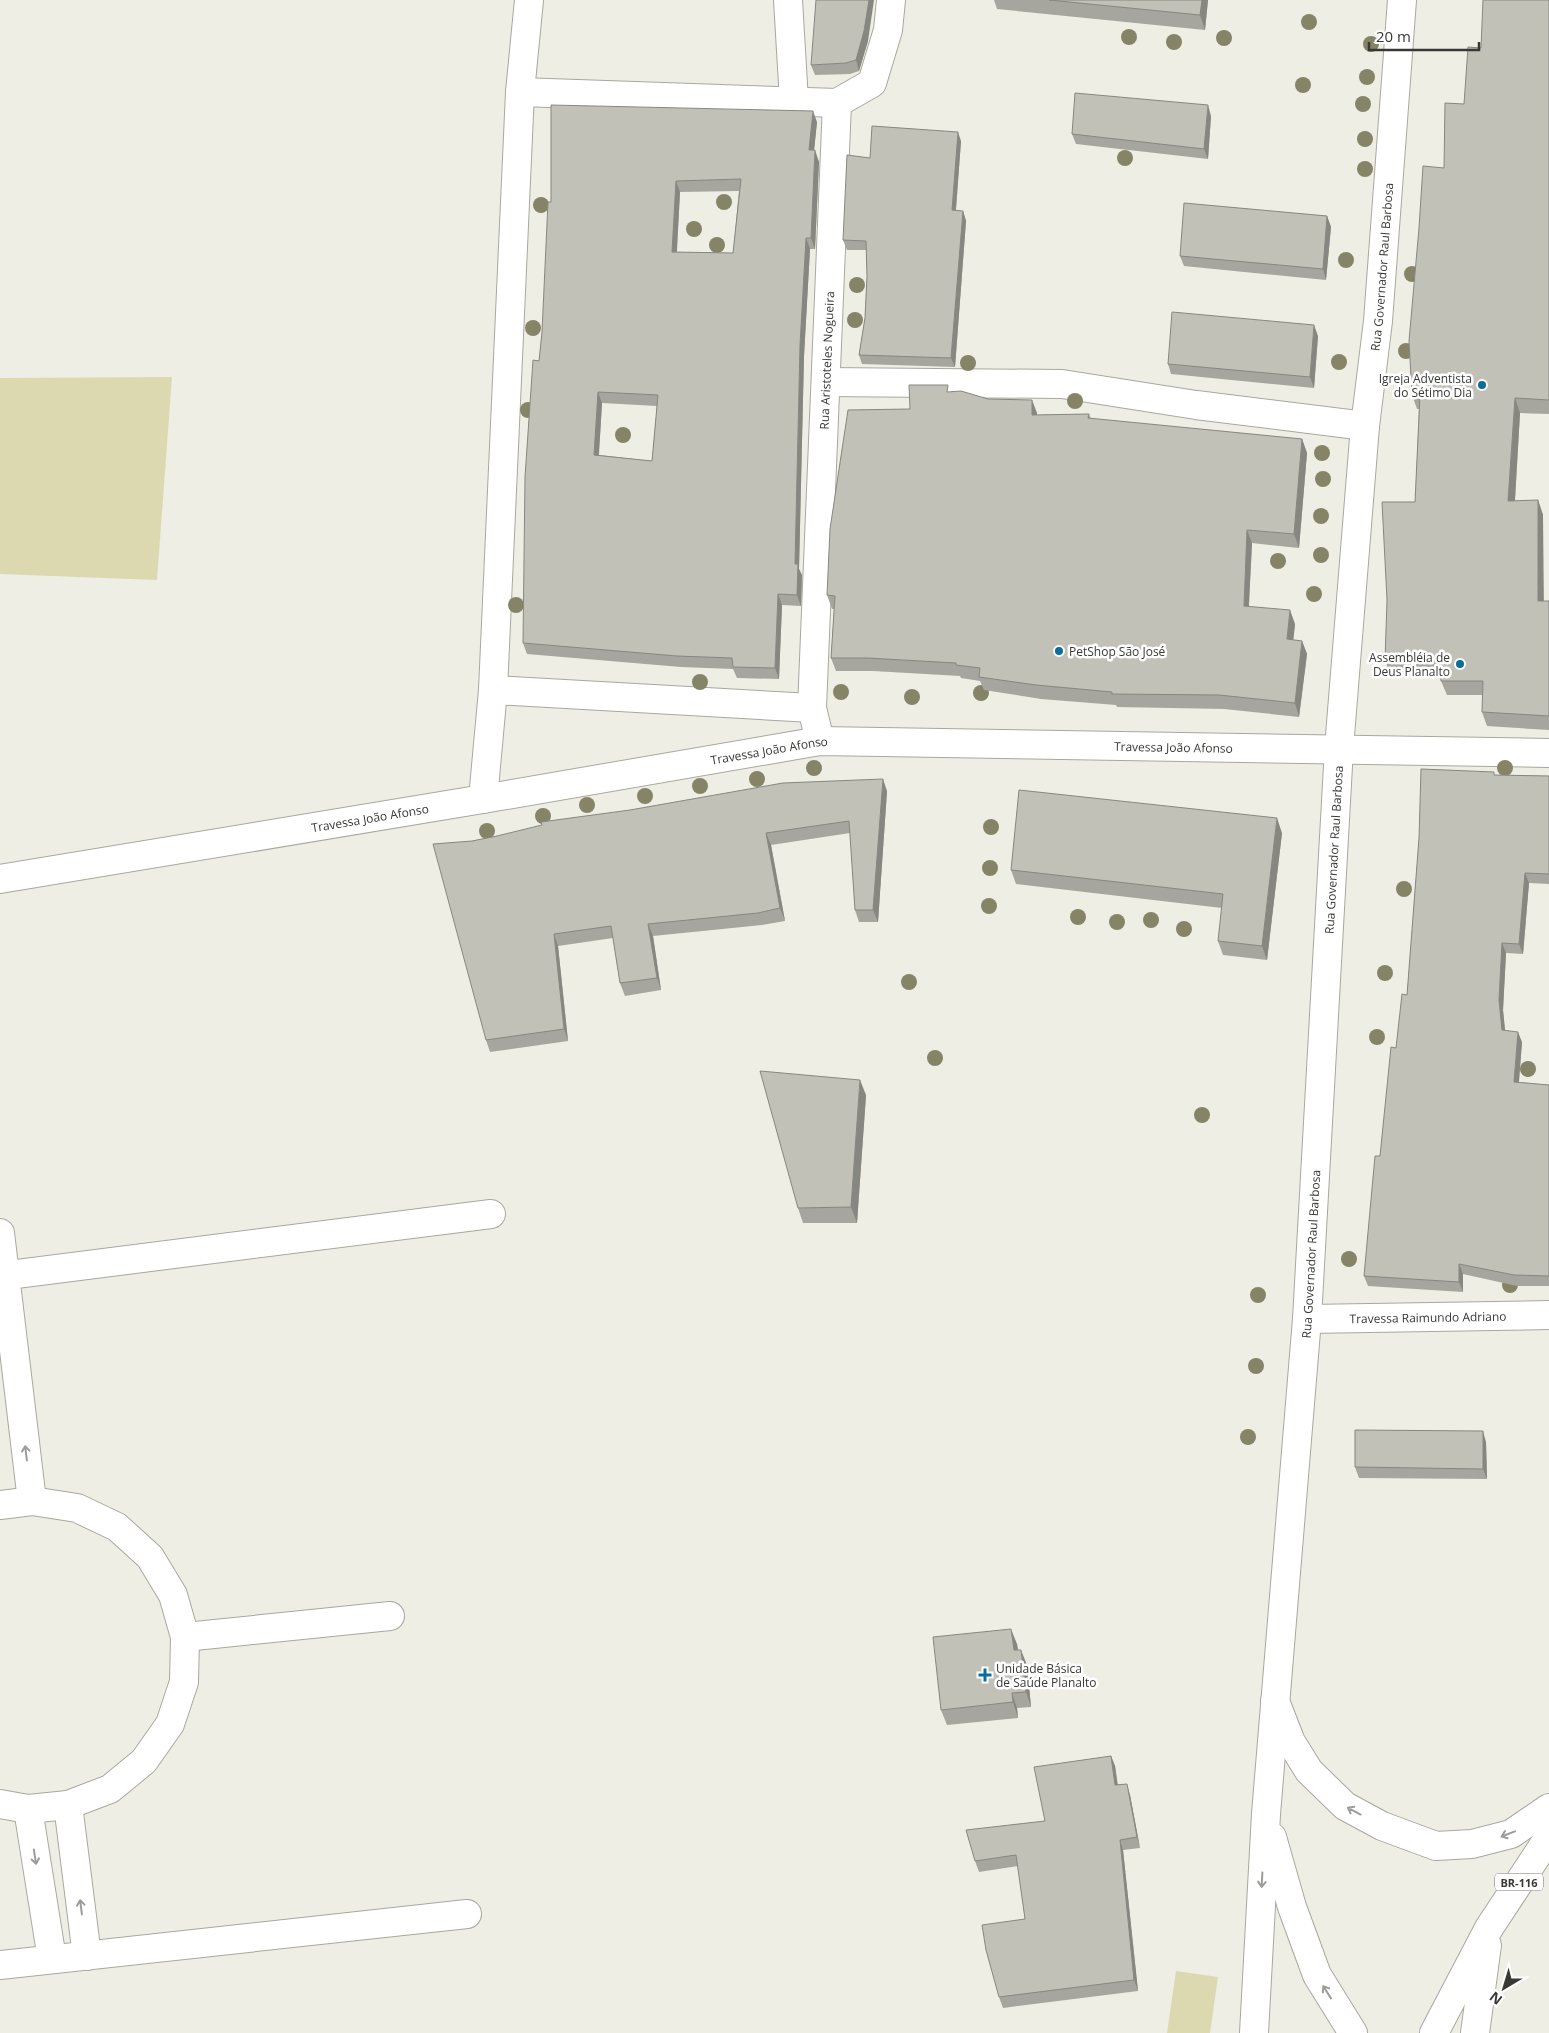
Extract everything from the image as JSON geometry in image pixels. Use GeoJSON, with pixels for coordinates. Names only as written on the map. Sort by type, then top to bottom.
{"type":"FeatureCollection","features":[{"type":"Feature","properties":{"kind":"main road"},"geometry":{"type":"LineString","coordinates":[[483,799],[493,690],[520,92],[529,0]]}},
{"type":"Feature","properties":{"kind":"main road"},"geometry":{"type":"LineString","coordinates":[[788,0],[794,101]]}},
{"type":"Feature","properties":{"kind":"main road"},"geometry":{"type":"LineString","coordinates":[[520,92],[837,103],[872,83],[888,30],[891,0]]}},
{"type":"Feature","properties":{"kind":"main road","name":"Rua Governador Raul Barbosa"},"geometry":{"type":"LineString","coordinates":[[1254,2033],[1266,1814],[1307,1319],[1339,748],[1365,426],[1378,321],[1402,0]]}},
{"type":"Feature","properties":{"kind":"main road","name":"Rua Aristoteles Nogueira"},"geometry":{"type":"LineString","coordinates":[[820,740],[812,708],[837,103]]}},
{"type":"Feature","properties":{"kind":"main road"},"geometry":{"type":"LineString","coordinates":[[826,382],[1062,384],[1196,406],[1365,426]]}},
{"type":"Feature","properties":{"kind":"main road"},"geometry":{"type":"LineString","coordinates":[[493,690],[812,708]]}},
{"type":"Feature","properties":{"kind":"main road","name":"Travessa João Afonso"},"geometry":{"type":"LineString","coordinates":[[0,879],[483,799],[820,740],[1549,753]]}},
{"type":"Feature","properties":{"kind":"main road"},"geometry":{"type":"LineString","coordinates":[[2,1275],[491,1214]]}},
{"type":"Feature","properties":{"kind":"main road"},"geometry":{"type":"LineString","coordinates":[[0,1233],[2,1275],[32,1501]]}},
{"type":"Feature","properties":{"kind":"main road","name":"Travessa Raimundo Adriano"},"geometry":{"type":"LineString","coordinates":[[1307,1319],[1549,1314]]}},
{"type":"Feature","properties":{"kind":"main road"},"geometry":{"type":"LineString","coordinates":[[0,1504],[32,1501],[76,1508],[117,1527],[150,1557],[173,1595],[185,1637],[184,1682],[170,1724],[144,1761],[110,1788],[68,1805],[28,1809],[0,1804]]}},
{"type":"Feature","properties":{"kind":"main road"},"geometry":{"type":"LineString","coordinates":[[185,1637],[390,1616]]}},
{"type":"Feature","properties":{"kind":"main road"},"geometry":{"type":"LineString","coordinates":[[1275,1701],[1291,1742],[1309,1771],[1344,1806],[1382,1826],[1436,1846],[1472,1844],[1511,1834],[1549,1808]]}},
{"type":"Feature","properties":{"kind":"main road"},"geometry":{"type":"LineString","coordinates":[[68,1805],[87,1956]]}},
{"type":"Feature","properties":{"kind":"main road"},"geometry":{"type":"LineString","coordinates":[[28,1809],[52,1959]]}},
{"type":"Feature","properties":{"kind":"main road"},"geometry":{"type":"LineString","coordinates":[[1266,1814],[1292,1907],[1317,1975],[1353,2033]]}},
{"type":"Feature","properties":{"kind":"main road","name":"BR-116"},"geometry":{"type":"LineString","coordinates":[[1434,2033],[1490,1928],[1549,1837]]}},
{"type":"Feature","properties":{"kind":"main road"},"geometry":{"type":"LineString","coordinates":[[0,1965],[467,1914]]}},
{"type":"Feature","properties":{"kind":"main road"},"geometry":{"type":"LineString","coordinates":[[1475,2033],[1490,1928]]}},
{"type":"Feature","properties":{"kind":"shaded area"},"geometry":{"type":"Polygon","coordinates":[[[172,377],[157,580],[0,574],[0,378],[172,377]]]}},
{"type":"Feature","properties":{"kind":"shaded area"},"geometry":{"type":"Polygon","coordinates":[[[1176,1971],[1218,1977],[1210,2033],[1167,2033],[1176,1971]]]}},
{"type":"Feature","properties":{"kind":"building"},"geometry":{"type":"Polygon","coordinates":[[[816,0],[869,0],[864,31],[856,60],[846,63],[811,65],[816,0]]]}},
{"type":"Feature","properties":{"kind":"building"},"geometry":{"type":"Polygon","coordinates":[[[1049,0],[1202,0],[1200,15],[1049,0]]]}},
{"type":"Feature","properties":{"kind":"building"},"geometry":{"type":"Polygon","coordinates":[[[1483,0],[1549,0],[1549,400],[1515,398],[1508,501],[1538,500],[1538,601],[1549,601],[1549,716],[1482,712],[1483,681],[1441,681],[1439,661],[1385,660],[1387,600],[1382,502],[1415,502],[1420,395],[1412,395],[1409,341],[1423,166],[1444,168],[1445,103],[1464,104],[1468,47],[1481,48],[1483,0]]]}},
{"type":"Feature","properties":{"kind":"building"},"geometry":{"type":"Polygon","coordinates":[[[1075,93],[1208,105],[1204,149],[1072,134],[1075,93]]]}},
{"type":"Feature","properties":{"kind":"building"},"geometry":{"type":"Polygon","coordinates":[[[551,105],[813,111],[809,150],[815,150],[811,238],[806,238],[800,345],[795,564],[798,564],[797,595],[778,594],[775,668],[733,667],[732,658],[677,656],[523,643],[525,477],[533,360],[539,361],[542,332],[548,202],[551,202],[551,105]],[[741,179],[676,181],[672,252],[733,253],[741,179]],[[598,392],[594,455],[652,461],[658,395],[598,392]]]}},
{"type":"Feature","properties":{"kind":"building"},"geometry":{"type":"Polygon","coordinates":[[[872,126],[958,132],[952,210],[963,211],[951,358],[859,355],[865,318],[866,241],[843,240],[847,155],[870,158],[872,126]]]}},
{"type":"Feature","properties":{"kind":"building"},"geometry":{"type":"Polygon","coordinates":[[[1184,203],[1327,216],[1323,269],[1180,256],[1184,203]]]}},
{"type":"Feature","properties":{"kind":"building"},"geometry":{"type":"Polygon","coordinates":[[[1172,312],[1314,325],[1310,377],[1168,364],[1172,312]]]}},
{"type":"Feature","properties":{"kind":"building"},"geometry":{"type":"Polygon","coordinates":[[[909,385],[948,385],[947,392],[961,391],[988,399],[1032,400],[1032,415],[1089,414],[1088,418],[1302,439],[1294,534],[1247,530],[1244,606],[1290,610],[1287,639],[1302,641],[1295,703],[1219,695],[1112,694],[1112,692],[1036,685],[979,677],[980,668],[956,665],[956,663],[831,658],[835,596],[827,595],[830,529],[848,410],[910,409],[909,385]]]}},
{"type":"Feature","properties":{"kind":"building"},"geometry":{"type":"Polygon","coordinates":[[[1421,769],[1494,772],[1494,775],[1549,776],[1549,874],[1525,873],[1519,944],[1502,943],[1499,1000],[1502,1030],[1518,1032],[1514,1082],[1549,1085],[1549,1276],[1514,1275],[1459,1264],[1459,1282],[1364,1276],[1375,1156],[1380,1156],[1391,1047],[1396,1048],[1402,994],[1407,995],[1419,838],[1421,769]]]}},
{"type":"Feature","properties":{"kind":"building"},"geometry":{"type":"Polygon","coordinates":[[[883,779],[873,910],[855,910],[849,821],[766,833],[780,908],[758,913],[648,924],[657,978],[620,983],[611,926],[554,934],[564,1029],[486,1040],[433,844],[472,841],[542,825],[541,822],[630,810],[783,783],[883,779]]]}},
{"type":"Feature","properties":{"kind":"building"},"geometry":{"type":"Polygon","coordinates":[[[1019,790],[1277,818],[1262,946],[1218,941],[1223,894],[1011,870],[1019,790]]]}},
{"type":"Feature","properties":{"kind":"building"},"geometry":{"type":"Polygon","coordinates":[[[760,1071],[860,1080],[851,1207],[798,1208],[760,1071]]]}},
{"type":"Feature","properties":{"kind":"building"},"geometry":{"type":"Polygon","coordinates":[[[1355,1430],[1483,1431],[1483,1469],[1355,1467],[1355,1430]]]}},
{"type":"Feature","properties":{"kind":"building","name":"Unidade Básica de Saúde Planalto"},"geometry":{"type":"Polygon","coordinates":[[[1011,1629],[1014,1650],[1021,1650],[1026,1692],[1012,1693],[1013,1702],[941,1710],[933,1637],[1011,1629]]]}},
{"type":"Feature","properties":{"kind":"building"},"geometry":{"type":"Polygon","coordinates":[[[1111,1756],[1115,1785],[1127,1784],[1137,1837],[1120,1840],[1134,1980],[999,1997],[986,1950],[982,1925],[1025,1919],[1016,1855],[975,1861],[966,1830],[1045,1821],[1034,1767],[1111,1756]]]}},
{"type":"Feature","properties":{"kind":"place","name":"Igreja Adventista do Sétimo Dia"},"geometry":{"type":"Point","coordinates":[1482,385]}},
{"type":"Feature","properties":{"kind":"place","name":"PetShop São José"},"geometry":{"type":"Point","coordinates":[1059,651]}},
{"type":"Feature","properties":{"kind":"place","name":"Assembléia de Deus Planalto"},"geometry":{"type":"Point","coordinates":[1460,664]}},
{"type":"Feature","properties":{"kind":"place","name":"Unidade Básica de Saúde Planalto"},"geometry":{"type":"Point","coordinates":[985,1675]}}]}
